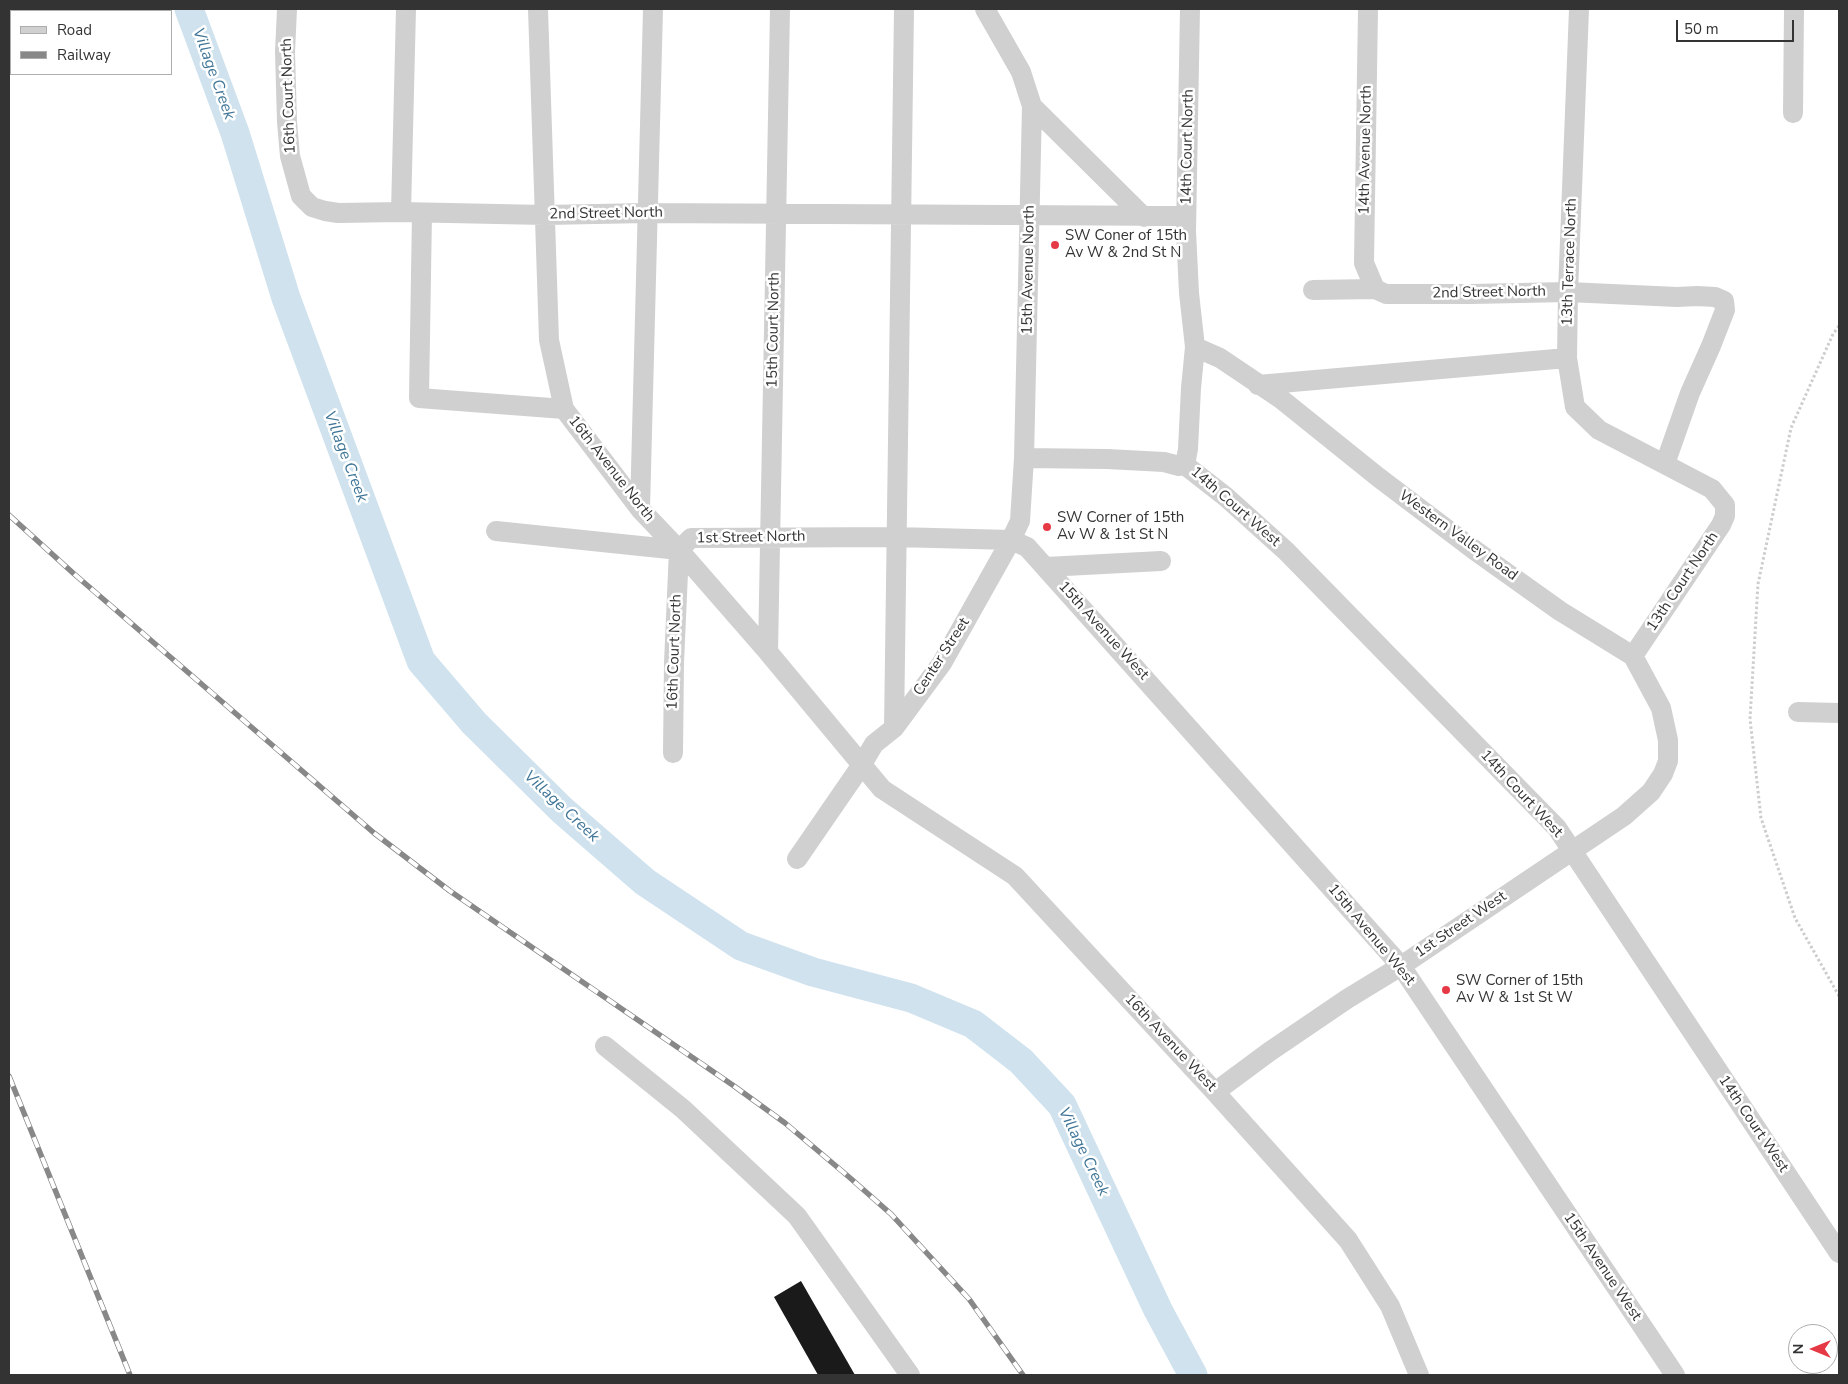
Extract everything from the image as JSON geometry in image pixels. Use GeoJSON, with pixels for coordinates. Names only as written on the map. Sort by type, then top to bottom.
{"type":"FeatureCollection","features":[{"type":"Feature","properties":{"kind":"street","name":"16th Court North"},"geometry":{"type":"LineString","coordinates":[[287,9],[285,52],[290,156],[301,196],[312,207]]}},
{"type":"Feature","properties":{"kind":"street"},"geometry":{"type":"LineString","coordinates":[[401,212],[406,9]]}},
{"type":"Feature","properties":{"kind":"street","name":"16th Avenue North"},"geometry":{"type":"LineString","coordinates":[[538,9],[550,340],[564,409],[640,509],[679,550],[768,652],[861,766]]}},
{"type":"Feature","properties":{"kind":"street"},"geometry":{"type":"LineString","coordinates":[[640,509],[653,9]]}},
{"type":"Feature","properties":{"kind":"street","name":"15th Court North"},"geometry":{"type":"LineString","coordinates":[[768,652],[780,9]]}},
{"type":"Feature","properties":{"kind":"street"},"geometry":{"type":"LineString","coordinates":[[894,728],[904,9]]}},
{"type":"Feature","properties":{"kind":"street","name":"15th Avenue North"},"geometry":{"type":"LineString","coordinates":[[985,9],[1021,72],[1032,106],[1024,458],[1020,521],[1011,540]]}},
{"type":"Feature","properties":{"kind":"street","name":"14th Court North"},"geometry":{"type":"LineString","coordinates":[[1186,465],[1195,347],[1189,293],[1186,216],[1190,9]]}},
{"type":"Feature","properties":{"kind":"street","name":"14th Avenue North"},"geometry":{"type":"LineString","coordinates":[[1368,9],[1364,263],[1375,289]]}},
{"type":"Feature","properties":{"kind":"street","name":"13th Terrace North"},"geometry":{"type":"LineString","coordinates":[[1579,9],[1567,358],[1574,407],[1599,430],[1665,464]]}},
{"type":"Feature","properties":{"kind":"street"},"geometry":{"type":"LineString","coordinates":[[1793,113],[1794,9]]}},
{"type":"Feature","properties":{"kind":"street"},"geometry":{"type":"LineString","coordinates":[[1032,106],[1144,217]]}},
{"type":"Feature","properties":{"kind":"street","name":"2nd Street North"},"geometry":{"type":"LineString","coordinates":[[312,207],[338,213],[1186,216]]}},
{"type":"Feature","properties":{"kind":"street"},"geometry":{"type":"LineString","coordinates":[[422,213],[419,398],[564,409]]}},
{"type":"Feature","properties":{"kind":"street","name":"2nd Street North"},"geometry":{"type":"LineString","coordinates":[[1313,290],[1375,289],[1386,294],[1568,292],[1715,297],[1724,301],[1721,319],[1690,393],[1665,464]]}},
{"type":"Feature","properties":{"kind":"street","name":"Western Valley Road"},"geometry":{"type":"LineString","coordinates":[[1195,347],[1220,358],[1281,399],[1378,477],[1473,549],[1560,610],[1633,656]]}},
{"type":"Feature","properties":{"kind":"street"},"geometry":{"type":"LineString","coordinates":[[1258,385],[1567,358]]}},
{"type":"Feature","properties":{"kind":"street"},"geometry":{"type":"LineString","coordinates":[[1024,458],[1107,459],[1164,462],[1179,466],[1186,465]]}},
{"type":"Feature","properties":{"kind":"street","name":"13th Court North"},"geometry":{"type":"LineString","coordinates":[[1633,656],[1721,525],[1725,516],[1725,505],[1712,489],[1665,464]]}},
{"type":"Feature","properties":{"kind":"street","name":"14th Court West"},"geometry":{"type":"LineString","coordinates":[[1186,465],[1226,497],[1286,551],[1557,828],[1839,1253]]}},
{"type":"Feature","properties":{"kind":"street","name":"1st Street North"},"geometry":{"type":"LineString","coordinates":[[496,531],[679,550],[691,538],[896,537],[1011,540]]}},
{"type":"Feature","properties":{"kind":"street","name":"15th Avenue West"},"geometry":{"type":"LineString","coordinates":[[1011,540],[1027,547],[1046,567],[1400,966],[1675,1375]]}},
{"type":"Feature","properties":{"kind":"street","name":"Center Street"},"geometry":{"type":"LineString","coordinates":[[797,859],[874,744],[894,728],[942,663],[1011,540]]}},
{"type":"Feature","properties":{"kind":"street","name":"16th Court North"},"geometry":{"type":"LineString","coordinates":[[673,753],[674,663],[679,550]]}},
{"type":"Feature","properties":{"kind":"street"},"geometry":{"type":"LineString","coordinates":[[1046,567],[1161,561]]}},
{"type":"Feature","properties":{"kind":"street","name":"1st Street West"},"geometry":{"type":"LineString","coordinates":[[1215,1092],[1269,1052],[1347,999],[1572,852],[1624,816],[1651,792],[1663,774],[1668,761],[1668,740],[1660,708],[1633,656]]}},
{"type":"Feature","properties":{"kind":"street"},"geometry":{"type":"LineString","coordinates":[[1798,712],[1839,713]]}},
{"type":"Feature","properties":{"kind":"street","name":"16th Avenue West"},"geometry":{"type":"LineString","coordinates":[[861,766],[882,789],[1015,876],[1215,1092],[1348,1240],[1390,1306],[1419,1375]]}},
{"type":"Feature","properties":{"kind":"street"},"geometry":{"type":"LineString","coordinates":[[605,1046],[683,1110],[797,1216],[910,1375]]}},
{"type":"Feature","properties":{"kind":"path"},"geometry":{"type":"LineString","coordinates":[[1839,326],[1833,334],[1791,428],[1758,584],[1750,719],[1761,818],[1795,918],[1839,996]]}},
{"type":"Feature","properties":{"kind":"building"},"geometry":{"type":"Polygon","coordinates":[[[801,1281],[855,1375],[818,1375],[774,1297],[801,1281]]]}},
{"type":"Feature","properties":{"kind":"waterway","name":"Village Creek"},"geometry":{"type":"LineString","coordinates":[[189,9],[235,133],[286,298],[421,661],[474,723],[562,810],[645,882],[741,946],[813,972],[911,998],[973,1024],[1021,1061],[1062,1105],[1158,1310],[1193,1375]]}},
{"type":"Feature","properties":{"kind":"railway"},"geometry":{"type":"LineString","coordinates":[[9,515],[73,573],[374,833],[450,891],[734,1086],[785,1123],[849,1177],[891,1214],[969,1299],[1023,1375]]}},
{"type":"Feature","properties":{"kind":"railway"},"geometry":{"type":"LineString","coordinates":[[9,1076],[130,1375]]}},
{"type":"Feature","properties":{"kind":"place","name":"SW Coner of 15th Av W & 2nd St N"},"geometry":{"type":"Point","coordinates":[1055,245]}},
{"type":"Feature","properties":{"kind":"place","name":"SW Corner of 15th Av W & 1st St N"},"geometry":{"type":"Point","coordinates":[1047,527]}},
{"type":"Feature","properties":{"kind":"place","name":"SW Corner of 15th Av W & 1st St W"},"geometry":{"type":"Point","coordinates":[1446,990]}}]}
